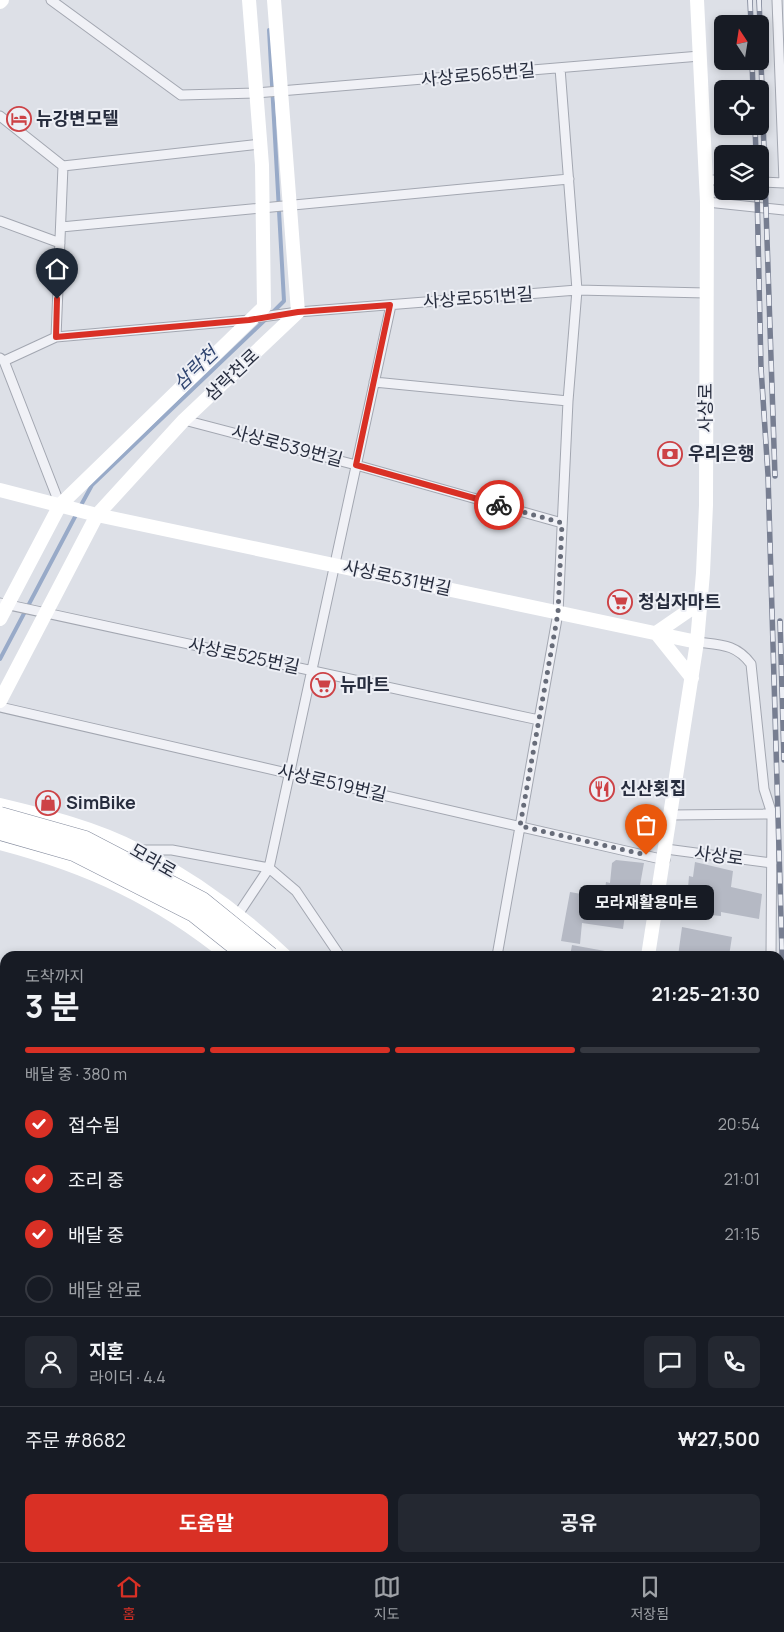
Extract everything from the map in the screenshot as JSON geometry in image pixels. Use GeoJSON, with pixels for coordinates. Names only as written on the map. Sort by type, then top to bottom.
{"type":"FeatureCollection","features":[{"type":"Feature","properties":{"kind":"highway","name":"모라로"},"geometry":{"type":"LineString","coordinates":[[0,816],[85,840],[202,901],[264,951]]}},
{"type":"Feature","properties":{"kind":"highway","name":"모라로"},"geometry":{"type":"LineString","coordinates":[[0,831],[74,852],[194,913],[242,951]]}},
{"type":"Feature","properties":{"kind":"street","name":"사상로565번길"},"geometry":{"type":"LineString","coordinates":[[51,0],[181,95],[281,91],[700,56]]}},
{"type":"Feature","properties":{"kind":"street","name":"삼락천로"},"geometry":{"type":"LineString","coordinates":[[0,619],[66,506],[264,307],[267,206],[260,144],[260,92],[249,0]]}},
{"type":"Feature","properties":{"kind":"street"},"geometry":{"type":"LineString","coordinates":[[274,0],[298,312]]}},
{"type":"Feature","properties":{"kind":"street","name":"사상로"},"geometry":{"type":"LineString","coordinates":[[649,951],[697,642],[706,505],[707,202],[697,0]]}},
{"type":"Feature","properties":{"kind":"street"},"geometry":{"type":"LineString","coordinates":[[769,182],[784,183],[777,0]]}},
{"type":"Feature","properties":{"kind":"street"},"geometry":{"type":"LineString","coordinates":[[497,951],[558,613],[568,401],[577,290],[560,68]]}},
{"type":"Feature","properties":{"kind":"street"},"geometry":{"type":"LineString","coordinates":[[0,116],[63,166],[260,144]]}},
{"type":"Feature","properties":{"kind":"street"},"geometry":{"type":"LineString","coordinates":[[56,337],[63,166]]}},
{"type":"Feature","properties":{"kind":"street"},"geometry":{"type":"LineString","coordinates":[[61,227],[568,179]]}},
{"type":"Feature","properties":{"kind":"street"},"geometry":{"type":"LineString","coordinates":[[706,180],[714,180]]}},
{"type":"Feature","properties":{"kind":"street"},"geometry":{"type":"LineString","coordinates":[[707,202],[784,210]]}},
{"type":"Feature","properties":{"kind":"street"},"geometry":{"type":"LineString","coordinates":[[0,221],[60,243]]}},
{"type":"Feature","properties":{"kind":"street","name":"사상로551번길"},"geometry":{"type":"LineString","coordinates":[[2,360],[56,337],[250,320],[298,312],[577,290],[706,293]]}},
{"type":"Feature","properties":{"kind":"street"},"geometry":{"type":"LineString","coordinates":[[214,945],[237,916],[270,868],[390,305]]}},
{"type":"Feature","properties":{"kind":"street","name":"삼락천로"},"geometry":{"type":"LineString","coordinates":[[0,701],[41,613],[92,513],[184,420],[298,312]]}},
{"type":"Feature","properties":{"kind":"street"},"geometry":{"type":"LineString","coordinates":[[2,360],[66,506]]}},
{"type":"Feature","properties":{"kind":"street"},"geometry":{"type":"LineString","coordinates":[[374,382],[568,401]]}},
{"type":"Feature","properties":{"kind":"street","name":"사상로539번길"},"geometry":{"type":"LineString","coordinates":[[184,420],[356,465],[562,523]]}},
{"type":"Feature","properties":{"kind":"street","name":"사상로531번길"},"geometry":{"type":"LineString","coordinates":[[0,490],[92,513],[697,642]]}},
{"type":"Feature","properties":{"kind":"street"},"geometry":{"type":"LineString","coordinates":[[692,678],[656,633],[700,602]]}},
{"type":"Feature","properties":{"kind":"street","name":"사상로525번길"},"geometry":{"type":"LineString","coordinates":[[8,605],[539,720]]}},
{"type":"Feature","properties":{"kind":"street"},"geometry":{"type":"LineString","coordinates":[[697,642],[732,647],[743,653],[751,664],[764,789],[772,814],[771,951]]}},
{"type":"Feature","properties":{"kind":"street","name":"사상로519번길"},"geometry":{"type":"LineString","coordinates":[[0,707],[520,826],[665,854]]}},
{"type":"Feature","properties":{"kind":"street","name":"모라로"},"geometry":{"type":"LineString","coordinates":[[0,805],[78,827],[136,849],[237,916],[279,951]]}},
{"type":"Feature","properties":{"kind":"street"},"geometry":{"type":"LineString","coordinates":[[671,815],[772,814]]}},
{"type":"Feature","properties":{"kind":"street","name":"모라로"},"geometry":{"type":"LineString","coordinates":[[0,843],[71,863],[142,896],[174,914],[222,951]]}},
{"type":"Feature","properties":{"kind":"street"},"geometry":{"type":"LineString","coordinates":[[136,849],[172,850],[270,868],[296,891],[337,951]]}},
{"type":"Feature","properties":{"kind":"street","name":"사상로"},"geometry":{"type":"LineString","coordinates":[[665,854],[772,864]]}},
{"type":"Feature","properties":{"kind":"building"},"geometry":{"type":"Polygon","coordinates":[[[616,860],[644,863],[637,902],[627,900],[623,929],[582,923],[580,944],[561,941],[570,892],[604,898],[606,882],[610,883],[612,863],[616,860]]]}},
{"type":"Feature","properties":{"kind":"building"},"geometry":{"type":"Polygon","coordinates":[[[695,862],[733,871],[731,887],[762,894],[759,919],[721,912],[721,916],[679,912],[681,895],[684,895],[684,887],[688,888],[689,876],[693,877],[695,862]]]}},
{"type":"Feature","properties":{"kind":"building"},"geometry":{"type":"Polygon","coordinates":[[[682,927],[732,937],[730,951],[679,951],[682,927]]]}},
{"type":"Feature","properties":{"kind":"building"},"geometry":{"type":"Polygon","coordinates":[[[572,945],[605,951],[571,951],[572,945]]]}},
{"type":"Feature","properties":{"kind":"waterway","name":"삼락천"},"geometry":{"type":"LineString","coordinates":[[269,30],[284,301],[271,314]]}},
{"type":"Feature","properties":{"kind":"waterway","name":"삼락천"},"geometry":{"type":"LineString","coordinates":[[80,507],[92,485],[266,319]]}},
{"type":"Feature","properties":{"kind":"waterway","name":"삼락천"},"geometry":{"type":"LineString","coordinates":[[0,659],[77,513]]}},
{"type":"Feature","properties":{"kind":"railway"},"geometry":{"type":"LineString","coordinates":[[750,0],[751,15]]}},
{"type":"Feature","properties":{"kind":"railway"},"geometry":{"type":"LineString","coordinates":[[759,0],[760,15]]}},
{"type":"Feature","properties":{"kind":"railway"},"geometry":{"type":"LineString","coordinates":[[752,70],[753,80]]}},
{"type":"Feature","properties":{"kind":"railway"},"geometry":{"type":"LineString","coordinates":[[761,70],[775,476]]}},
{"type":"Feature","properties":{"kind":"railway"},"geometry":{"type":"LineString","coordinates":[[755,135],[756,145]]}},
{"type":"Feature","properties":{"kind":"railway"},"geometry":{"type":"LineString","coordinates":[[757,200],[761,368],[768,475],[782,951]]}},
{"type":"Feature","properties":{"kind":"railway"},"geometry":{"type":"LineString","coordinates":[[780,621],[784,760]]}},
{"type":"Feature","properties":{"kind":"way so far"},"geometry":{"type":"LineString","coordinates":[[499,505],[562,523],[558,613],[520,826],[646,855]]}},
{"type":"Feature","properties":{"kind":"place","name":"뉴강변모텔"},"geometry":{"type":"Point","coordinates":[19,119]}},
{"type":"Feature","properties":{"kind":"place","name":"우리은행"},"geometry":{"type":"Point","coordinates":[670,454]}},
{"type":"Feature","properties":{"kind":"place","name":"청십자마트"},"geometry":{"type":"Point","coordinates":[620,602]}},
{"type":"Feature","properties":{"kind":"place","name":"뉴마트"},"geometry":{"type":"Point","coordinates":[323,685]}},
{"type":"Feature","properties":{"kind":"place","name":"신산횟집"},"geometry":{"type":"Point","coordinates":[602,789]}},
{"type":"Feature","properties":{"kind":"place","name":"SimBike"},"geometry":{"type":"Point","coordinates":[48,803]}},
{"type":"Feature","properties":{"kind":"place","name":"모라재활용마트"},"geometry":{"type":"Point","coordinates":[646,855]}},
{"type":"Feature","properties":{"kind":"route"},"geometry":{"type":"LineString","coordinates":[[57,299],[56,337],[249,320],[298,312],[390,305],[356,465],[499,505]]}}]}
